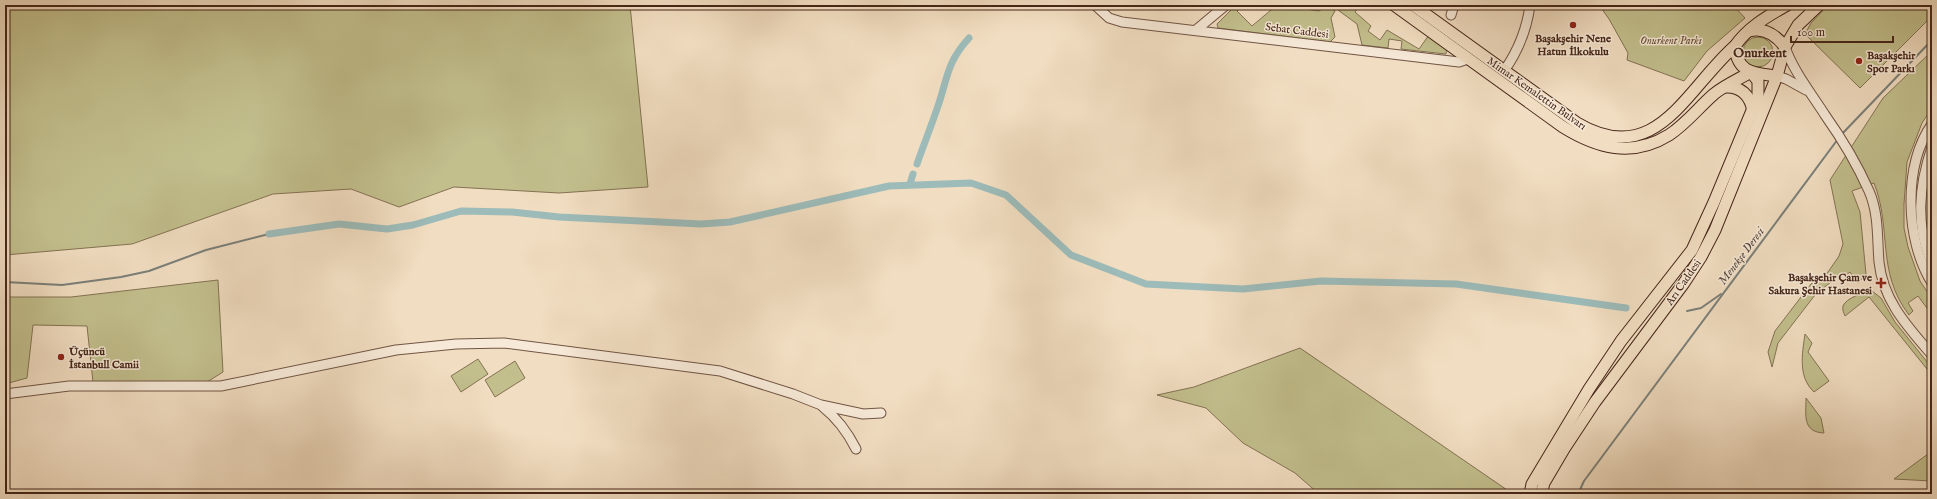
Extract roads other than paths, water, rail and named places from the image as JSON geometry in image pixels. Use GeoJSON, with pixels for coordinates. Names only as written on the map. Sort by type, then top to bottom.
{"type":"FeatureCollection","features":[{"type":"Feature","properties":{"kind":"main road"},"geometry":{"type":"LineString","coordinates":[[1394,5],[1578,136],[1592,143],[1612,148],[1641,146],[1669,135],[1715,93],[1751,72]]}},
{"type":"Feature","properties":{"kind":"main road","name":"Mimar Kemalettin Bulvarı"},"geometry":{"type":"LineString","coordinates":[[1413,5],[1558,111],[1592,132],[1618,138],[1638,135],[1660,125],[1675,112],[1721,59],[1735,46]]}},
{"type":"Feature","properties":{"kind":"main road"},"geometry":{"type":"LineString","coordinates":[[1777,76],[1751,72],[1744,68],[1739,62],[1735,46],[1763,18],[1787,5]]}},
{"type":"Feature","properties":{"kind":"main road"},"geometry":{"type":"LineString","coordinates":[[1749,31],[1756,29],[1769,32],[1778,38],[1785,47],[1798,25],[1819,5]]}},
{"type":"Feature","properties":{"kind":"main road","name":"Arı Caddesi"},"geometry":{"type":"LineString","coordinates":[[1541,494],[1544,482],[1594,402],[1684,283],[1701,257],[1715,230],[1777,76],[1785,47]]}},
{"type":"Feature","properties":{"kind":"main road","name":"Arı Caddesi"},"geometry":{"type":"LineString","coordinates":[[1530,494],[1532,484],[1589,389],[1621,341],[1692,250],[1714,202],[1752,110],[1759,89],[1758,81],[1751,72]]}},
{"type":"Feature","properties":{"kind":"main road"},"geometry":{"type":"LineString","coordinates":[[1725,87],[1731,86],[1743,91],[1751,103],[1752,110]]}},
{"type":"Feature","properties":{"kind":"street","name":"Sebat Caddesi"},"geometry":{"type":"LineString","coordinates":[[1095,5],[1109,18],[1122,22],[1459,62],[1468,59]]}},
{"type":"Feature","properties":{"kind":"street"},"geometry":{"type":"LineString","coordinates":[[1196,30],[1226,5]]}},
{"type":"Feature","properties":{"kind":"street"},"geometry":{"type":"LineString","coordinates":[[1451,15],[1454,5]]}},
{"type":"Feature","properties":{"kind":"street"},"geometry":{"type":"LineString","coordinates":[[1504,71],[1520,44],[1529,18],[1530,5]]}},
{"type":"Feature","properties":{"kind":"street"},"geometry":{"type":"LineString","coordinates":[[1785,47],[1792,64],[1844,143],[1870,192],[1876,214],[1882,279],[1890,302],[1906,326],[1932,356]]}},
{"type":"Feature","properties":{"kind":"street"},"geometry":{"type":"LineString","coordinates":[[1777,76],[1799,85],[1810,93]]}},
{"type":"Feature","properties":{"kind":"street"},"geometry":{"type":"LineString","coordinates":[[1932,124],[1922,142],[1916,158],[1912,213],[1913,230],[1920,260],[1932,283]]}},
{"type":"Feature","properties":{"kind":"street"},"geometry":{"type":"LineString","coordinates":[[1932,147],[1923,179],[1920,208],[1923,237],[1932,264]]}},
{"type":"Feature","properties":{"kind":"street"},"geometry":{"type":"LineString","coordinates":[[5,394],[69,386],[221,386],[396,350],[456,344],[504,343],[720,371],[793,394],[821,405],[863,414],[881,413]]}},
{"type":"Feature","properties":{"kind":"street"},"geometry":{"type":"LineString","coordinates":[[821,405],[835,417],[847,431],[856,449]]}},
{"type":"Feature","properties":{"kind":"waterway"},"geometry":{"type":"LineString","coordinates":[[917,164],[953,61],[969,38]]}},
{"type":"Feature","properties":{"kind":"waterway","name":"Menekşe Deresi"},"geometry":{"type":"LineString","coordinates":[[1841,135],[1932,40]]}},
{"type":"Feature","properties":{"kind":"waterway","name":"Menekşe Deresi"},"geometry":{"type":"LineString","coordinates":[[1578,494],[1584,481],[1838,139]]}},
{"type":"Feature","properties":{"kind":"waterway"},"geometry":{"type":"LineString","coordinates":[[910,184],[913,174]]}},
{"type":"Feature","properties":{"kind":"waterway"},"geometry":{"type":"LineString","coordinates":[[269,234],[339,224],[387,229],[413,225],[461,211],[512,212],[559,217],[701,224],[730,222],[889,186],[971,183],[1006,195],[1071,255],[1146,284],[1243,289],[1321,281],[1456,284],[1626,308]]}},
{"type":"Feature","properties":{"kind":"waterway"},"geometry":{"type":"LineString","coordinates":[[5,282],[62,285],[121,277],[149,271],[206,250],[269,234]]}},
{"type":"Feature","properties":{"kind":"waterway"},"geometry":{"type":"LineString","coordinates":[[1687,311],[1701,308],[1721,294]]}},
{"type":"Feature","properties":{"kind":"place","name":"Başakşehir Nene Hatun İlkokulu"},"geometry":{"type":"Point","coordinates":[1573,25]}},
{"type":"Feature","properties":{"kind":"place","name":"Başakşehir Spor Parkı"},"geometry":{"type":"Point","coordinates":[1859,61]}},
{"type":"Feature","properties":{"kind":"place","name":"Başakşehir Çam ve Sakura Şehir Hastanesi"},"geometry":{"type":"Point","coordinates":[1881,283]}},
{"type":"Feature","properties":{"kind":"place","name":"Üçüncü İstanbull Camii"},"geometry":{"type":"Point","coordinates":[61,357]}},
{"type":"Feature","properties":{"kind":"district","name":"Onurkent"},"geometry":{"type":"Point","coordinates":[1760,52]}},
{"type":"Feature","properties":{"kind":"park label","name":"Onurkent Parkı"},"geometry":{"type":"Point","coordinates":[1671,40]}}]}
